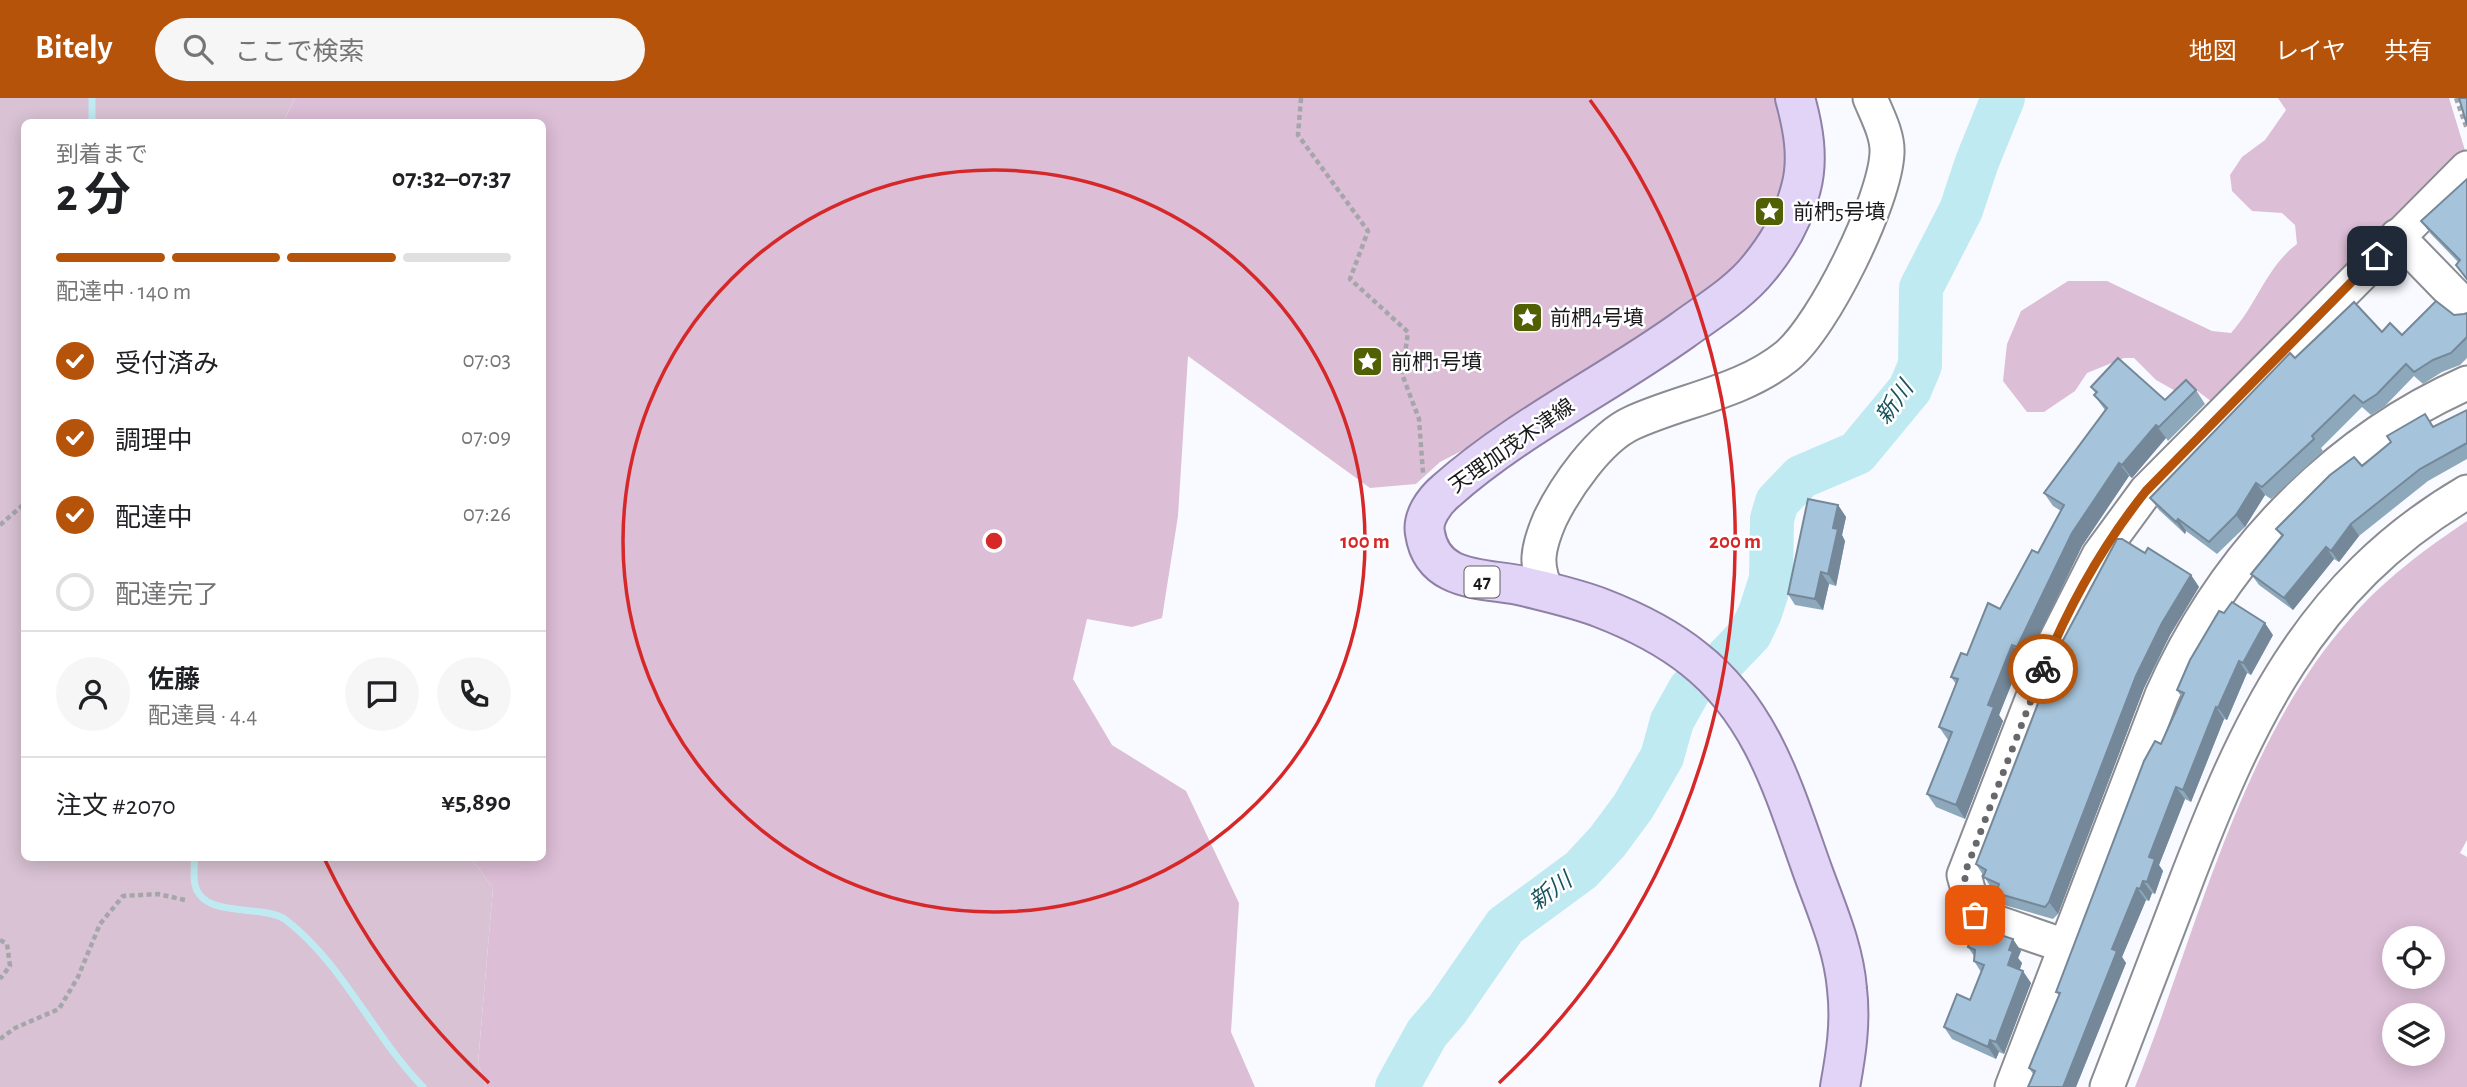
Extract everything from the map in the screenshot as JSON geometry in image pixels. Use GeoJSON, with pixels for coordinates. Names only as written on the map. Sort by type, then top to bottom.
{"type":"FeatureCollection","features":[{"type":"Feature","properties":{"kind":"main road","name":"天理加茂木津線"},"geometry":{"type":"LineString","coordinates":[[1795,98],[1803,128],[1805,156],[1802,186],[1786,228],[1759,269],[1677,334],[1491,456],[1443,493],[1428,514],[1424,527],[1431,553],[1463,576],[1486,583],[1525,586],[1601,608],[1680,649],[1720,683],[1747,714],[1766,746],[1794,815],[1844,967],[1848,1031],[1840,1087]]}},
{"type":"Feature","properties":{"kind":"street"},"geometry":{"type":"LineString","coordinates":[[1549,594],[1540,578],[1537,561],[1541,544],[1564,491],[1600,449],[1629,424],[1762,372],[1794,349],[1827,302],[1884,181],[1886,143],[1870,98]]}},
{"type":"Feature","properties":{"kind":"street"},"geometry":{"type":"LineString","coordinates":[[2065,946],[1975,915],[1964,875],[2065,616],[2099,555],[2146,491],[2467,168]]}},
{"type":"Feature","properties":{"kind":"street"},"geometry":{"type":"LineString","coordinates":[[2397,236],[2467,308]]}},
{"type":"Feature","properties":{"kind":"street"},"geometry":{"type":"LineString","coordinates":[[2012,1087],[2162,695],[2177,662],[2213,599],[2264,534],[2320,478],[2385,428],[2467,383]]}},
{"type":"Feature","properties":{"kind":"street"},"geometry":{"type":"LineString","coordinates":[[2107,1087],[2225,783],[2274,683],[2304,639],[2351,582],[2414,526],[2467,492]]}},
{"type":"Feature","properties":{"kind":"path"},"geometry":{"type":"LineString","coordinates":[[1301,98],[1298,135],[1368,231],[1350,279],[1408,332],[1402,374],[1419,419],[1423,473],[1443,493]]}},
{"type":"Feature","properties":{"kind":"path"},"geometry":{"type":"LineString","coordinates":[[2456,98],[2467,130]]}},
{"type":"Feature","properties":{"kind":"path"},"geometry":{"type":"LineString","coordinates":[[0,525],[21,507]]}},
{"type":"Feature","properties":{"kind":"path"},"geometry":{"type":"LineString","coordinates":[[0,1039],[15,1028],[59,1009],[78,977],[100,924],[123,896],[158,894],[185,900]]}},
{"type":"Feature","properties":{"kind":"path"},"geometry":{"type":"LineString","coordinates":[[0,940],[7,944],[10,966],[0,979]]}},
{"type":"Feature","properties":{"kind":"shaded area"},"geometry":{"type":"Polygon","coordinates":[[[0,98],[295,98],[284,119],[21,119],[21,861],[473,861],[493,888],[478,1063],[486,1087],[0,1087],[0,98]]]}},
{"type":"Feature","properties":{"kind":"shaded area"},"geometry":{"type":"Polygon","coordinates":[[[295,98],[1777,98],[1789,142],[1780,212],[1749,257],[1708,295],[1506,428],[1440,462],[1416,484],[1370,488],[1188,356],[1178,516],[1162,618],[1132,627],[1087,619],[1073,679],[1112,745],[1186,791],[1239,903],[1231,1032],[1255,1087],[486,1087],[478,1063],[493,888],[473,861],[546,861],[546,119],[284,119],[295,98]]]}},
{"type":"Feature","properties":{"kind":"shaded area"},"geometry":{"type":"Polygon","coordinates":[[[2278,98],[2449,98],[2467,157],[2216,405],[2191,386],[2179,393],[2156,380],[2134,358],[2124,358],[2087,373],[2075,391],[2044,412],[2027,412],[2003,381],[2007,344],[2021,311],[2068,281],[2107,281],[2212,331],[2231,333],[2240,322],[2278,263],[2297,244],[2295,225],[2282,213],[2252,211],[2232,191],[2230,175],[2242,157],[2265,140],[2286,110],[2278,98]]]}},
{"type":"Feature","properties":{"kind":"shaded area"},"geometry":{"type":"Polygon","coordinates":[[[2467,521],[2467,840],[2460,853],[2467,857],[2467,1087],[2135,1087],[2224,843],[2249,782],[2278,724],[2311,669],[2349,620],[2375,592],[2420,554],[2467,521]]]}},
{"type":"Feature","properties":{"kind":"building"},"geometry":{"type":"Polygon","coordinates":[[[2459,98],[2467,98],[2467,125],[2459,98]]]}},
{"type":"Feature","properties":{"kind":"building"},"geometry":{"type":"Polygon","coordinates":[[[2467,179],[2467,279],[2456,265],[2460,260],[2421,221],[2467,179]]]}},
{"type":"Feature","properties":{"kind":"building"},"geometry":{"type":"Polygon","coordinates":[[[2436,301],[2454,315],[2467,313],[2467,337],[2451,353],[2414,372],[2406,364],[2377,394],[2363,403],[2354,395],[2312,436],[2314,439],[2262,487],[2256,483],[2236,515],[2209,542],[2178,519],[2176,522],[2150,498],[2290,353],[2295,358],[2354,302],[2382,332],[2390,323],[2402,335],[2436,301]]]}},
{"type":"Feature","properties":{"kind":"building"},"geometry":{"type":"Polygon","coordinates":[[[2118,358],[2165,400],[2186,380],[2196,390],[2159,427],[2156,425],[2122,465],[2119,463],[2072,533],[2017,647],[2012,645],[1988,705],[1994,707],[1956,805],[1927,794],[1952,732],[1939,727],[1958,679],[1951,677],[1961,653],[1967,655],[1988,603],[2000,609],[2032,550],[2038,553],[2064,505],[2044,493],[2107,408],[2094,395],[2097,392],[2091,387],[2118,358]]]}},
{"type":"Feature","properties":{"kind":"building"},"geometry":{"type":"Polygon","coordinates":[[[2467,410],[2467,443],[2420,469],[2351,524],[2331,551],[2326,547],[2284,598],[2251,574],[2283,535],[2276,529],[2330,475],[2354,457],[2362,466],[2391,442],[2387,436],[2425,414],[2433,427],[2467,410]]]}},
{"type":"Feature","properties":{"kind":"building"},"geometry":{"type":"Polygon","coordinates":[[[1808,499],[1838,505],[1833,528],[1838,529],[1828,574],[1821,572],[1815,599],[1788,594],[1808,499]]]}},
{"type":"Feature","properties":{"kind":"building"},"geometry":{"type":"Polygon","coordinates":[[[2117,539],[2122,539],[2145,553],[2148,548],[2191,575],[2162,623],[2136,676],[2045,907],[1996,893],[1999,884],[1983,877],[1986,870],[1976,864],[2061,644],[2117,539]]]}},
{"type":"Feature","properties":{"kind":"building"},"geometry":{"type":"Polygon","coordinates":[[[2232,602],[2265,623],[2243,663],[2239,661],[2218,708],[2216,707],[2183,790],[2176,787],[2149,857],[2155,859],[2147,882],[2143,881],[2140,889],[2137,888],[2112,949],[2117,951],[2063,1087],[2028,1087],[2035,1071],[2029,1068],[2060,993],[2056,992],[2144,761],[2155,741],[2161,744],[2184,693],[2177,690],[2190,660],[2219,611],[2224,613],[2232,602]]]}},
{"type":"Feature","properties":{"kind":"building"},"geometry":{"type":"Polygon","coordinates":[[[1965,923],[2013,939],[2009,950],[2013,951],[2008,965],[2023,971],[1996,1042],[1990,1040],[1988,1047],[1944,1027],[1957,994],[1970,1000],[1984,965],[1974,961],[1975,950],[1968,947],[1972,935],[1962,930],[1965,923]]]}},
{"type":"Feature","properties":{"kind":"waterway"},"geometry":{"type":"LineString","coordinates":[[92,98],[92,119]]}},
{"type":"Feature","properties":{"kind":"waterway","name":"新川"},"geometry":{"type":"LineString","coordinates":[[1726,659],[1750,634],[1760,613],[1771,579],[1772,519],[1777,502],[1801,477],[1857,453],[1910,389],[1920,365],[1921,288],[1961,210],[2003,98]]}},
{"type":"Feature","properties":{"kind":"waterway","name":"新川"},"geometry":{"type":"LineString","coordinates":[[1397,1087],[1427,1033],[1447,1010],[1505,926],[1581,870],[1607,842],[1633,807],[1662,757],[1672,721],[1690,689]]}},
{"type":"Feature","properties":{"kind":"waterway"},"geometry":{"type":"LineString","coordinates":[[194,861],[195,885],[201,896],[210,903],[276,915],[286,920],[306,938],[342,979],[389,1046],[423,1087]]}},
{"type":"Feature","properties":{"kind":"way so far"},"geometry":{"type":"LineString","coordinates":[[1975,915],[1964,875],[2043,669]]}},
{"type":"Feature","properties":{"kind":"place","name":"前椚5号墳"},"geometry":{"type":"Point","coordinates":[1770,212]}},
{"type":"Feature","properties":{"kind":"place","name":"前椚4号墳"},"geometry":{"type":"Point","coordinates":[1527,318]}},
{"type":"Feature","properties":{"kind":"place","name":"前椚1号墳"},"geometry":{"type":"Point","coordinates":[1368,362]}},
{"type":"Feature","properties":{"kind":"route"},"geometry":{"type":"LineString","coordinates":[[2043,669],[2081,585],[2121,522],[2146,491],[2377,256]]}}]}
